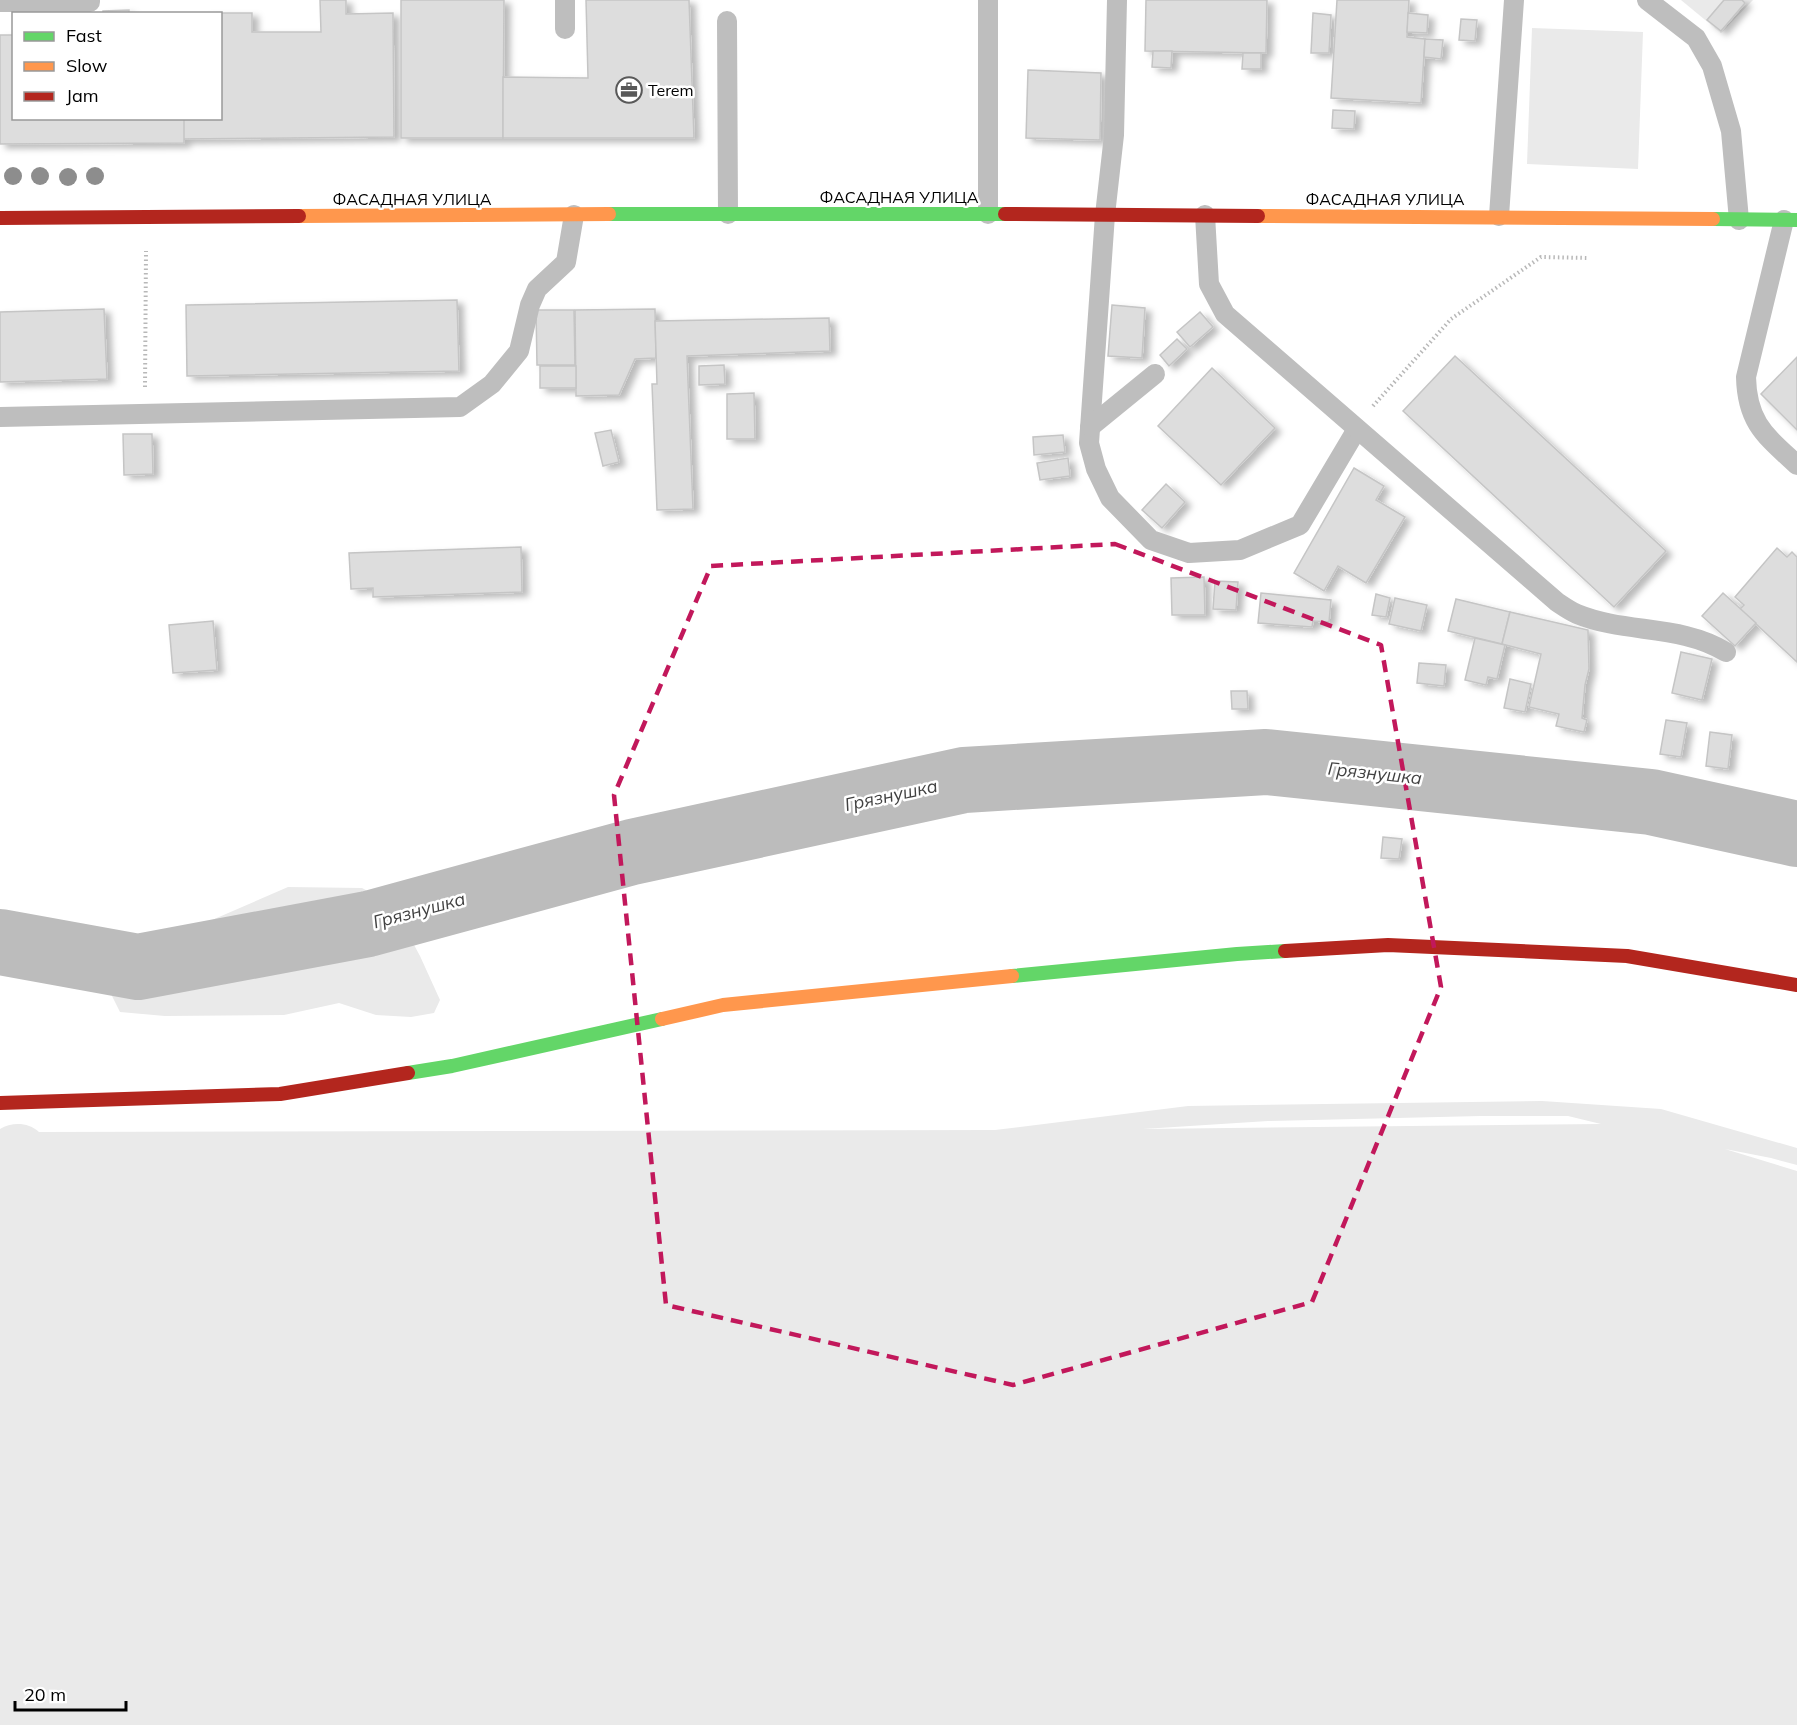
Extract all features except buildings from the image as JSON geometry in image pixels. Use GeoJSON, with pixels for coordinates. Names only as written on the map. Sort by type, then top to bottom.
{"type":"FeatureCollection","features":[{"type":"Feature","properties":{"kind":"main road","name":"ФАСАДНАЯ УЛИЦА"},"geometry":{"type":"LineString","coordinates":[[0,218],[988,214],[1499,216],[1790,220]]}},
{"type":"Feature","properties":{"kind":"main road"},"geometry":{"type":"LineString","coordinates":[[0,1103],[280,1094],[453,1066],[723,1005],[1237,954],[1388,945],[1628,956],[1797,985]]}},
{"type":"Feature","properties":{"kind":"lane"},"geometry":{"type":"LineString","coordinates":[[0,3],[90,2],[90,0]]}},
{"type":"Feature","properties":{"kind":"lane"},"geometry":{"type":"LineString","coordinates":[[565,0],[565,29]]}},
{"type":"Feature","properties":{"kind":"lane"},"geometry":{"type":"LineString","coordinates":[[988,0],[988,214]]}},
{"type":"Feature","properties":{"kind":"lane"},"geometry":{"type":"LineString","coordinates":[[1117,0],[1114,135],[1105,215],[1089,443],[1096,470],[1110,498],[1151,540],[1189,553],[1240,550],[1300,525],[1357,429]]}},
{"type":"Feature","properties":{"kind":"lane"},"geometry":{"type":"LineString","coordinates":[[1499,216],[1514,0],[1507,0]]}},
{"type":"Feature","properties":{"kind":"lane"},"geometry":{"type":"LineString","coordinates":[[1647,0],[1696,38],[1712,66],[1731,131],[1739,220]]}},
{"type":"Feature","properties":{"kind":"lane"},"geometry":{"type":"LineString","coordinates":[[727,21],[728,214]]}},
{"type":"Feature","properties":{"kind":"lane"},"geometry":{"type":"LineString","coordinates":[[0,417],[460,407],[492,384],[519,351],[530,305],[537,289],[566,261],[574,215]]}},
{"type":"Feature","properties":{"kind":"lane"},"geometry":{"type":"LineString","coordinates":[[1205,215],[1209,284],[1226,314],[1557,602],[1576,614],[1618,625],[1691,636],[1711,643],[1726,652]]}},
{"type":"Feature","properties":{"kind":"lane"},"geometry":{"type":"LineString","coordinates":[[1790,220],[1746,377],[1746,396],[1753,417],[1763,433],[1797,465]]}},
{"type":"Feature","properties":{"kind":"lane"},"geometry":{"type":"LineString","coordinates":[[1090,428],[1155,374]]}},
{"type":"Feature","properties":{"kind":"path"},"geometry":{"type":"LineString","coordinates":[[145,413],[146,217]]}},
{"type":"Feature","properties":{"kind":"path"},"geometry":{"type":"LineString","coordinates":[[1357,429],[1379,398],[1451,319],[1541,257],[1588,258]]}},
{"type":"Feature","properties":{"kind":"highlighted area"},"geometry":{"type":"Polygon","coordinates":[[[1115,544],[1381,645],[1441,987],[1312,1302],[1013,1385],[666,1305],[614,795],[711,566],[1115,544]]]}},
{"type":"Feature","properties":{"kind":"shaded area"},"geometry":{"type":"Polygon","coordinates":[[[1681,0],[1753,0],[1721,33],[1681,0]]]}},
{"type":"Feature","properties":{"kind":"shaded area"},"geometry":{"type":"Polygon","coordinates":[[[1532,28],[1643,32],[1638,169],[1527,164],[1532,28]]]}},
{"type":"Feature","properties":{"kind":"shaded area"},"geometry":{"type":"Polygon","coordinates":[[[288,887],[362,888],[392,904],[440,1000],[434,1013],[411,1017],[376,1015],[339,1003],[284,1015],[165,1016],[120,1012],[106,984],[212,920],[288,887]]]}},
{"type":"Feature","properties":{"kind":"shaded area"},"geometry":{"type":"Polygon","coordinates":[[[1542,1101],[1661,1109],[1797,1148],[1797,1165],[1725,1149],[1797,1171],[1797,1725],[0,1725],[0,1129],[20,1124],[30,1126],[39,1132],[995,1130],[1188,1106],[1542,1101]],[[1568,1116],[1268,1121],[1143,1129],[1601,1124],[1568,1116]]]}},
{"type":"Feature","properties":{"kind":"waterway","name":"Грязнушка"},"geometry":{"type":"LineString","coordinates":[[0,942],[138,967],[368,924],[632,852],[964,780],[1266,762],[1651,802],[1797,834]]}},
{"type":"Feature","properties":{"kind":"traffic: fast"},"geometry":{"type":"LineString","coordinates":[[609,214],[1005,214]]}},
{"type":"Feature","properties":{"kind":"traffic: fast"},"geometry":{"type":"LineString","coordinates":[[1713,219],[1797,220]]}},
{"type":"Feature","properties":{"kind":"traffic: fast"},"geometry":{"type":"LineString","coordinates":[[1012,976],[1285,951]]}},
{"type":"Feature","properties":{"kind":"traffic: fast"},"geometry":{"type":"LineString","coordinates":[[408,1073],[452,1066],[662,1019]]}},
{"type":"Feature","properties":{"kind":"traffic: slow"},"geometry":{"type":"LineString","coordinates":[[299,216],[609,214]]}},
{"type":"Feature","properties":{"kind":"traffic: slow"},"geometry":{"type":"LineString","coordinates":[[1258,216],[1713,219]]}},
{"type":"Feature","properties":{"kind":"traffic: slow"},"geometry":{"type":"LineString","coordinates":[[662,1019],[723,1005],[1012,976]]}},
{"type":"Feature","properties":{"kind":"traffic: jam"},"geometry":{"type":"LineString","coordinates":[[1005,214],[1258,216]]}},
{"type":"Feature","properties":{"kind":"traffic: jam"},"geometry":{"type":"LineString","coordinates":[[0,218],[299,216]]}},
{"type":"Feature","properties":{"kind":"traffic: jam"},"geometry":{"type":"LineString","coordinates":[[1285,951],[1388,945],[1627,956],[1797,985]]}},
{"type":"Feature","properties":{"kind":"traffic: jam"},"geometry":{"type":"LineString","coordinates":[[0,1103],[280,1094],[408,1073]]}},
{"type":"Feature","properties":{"kind":"place","name":"Terem"},"geometry":{"type":"Point","coordinates":[629,90]}}]}
